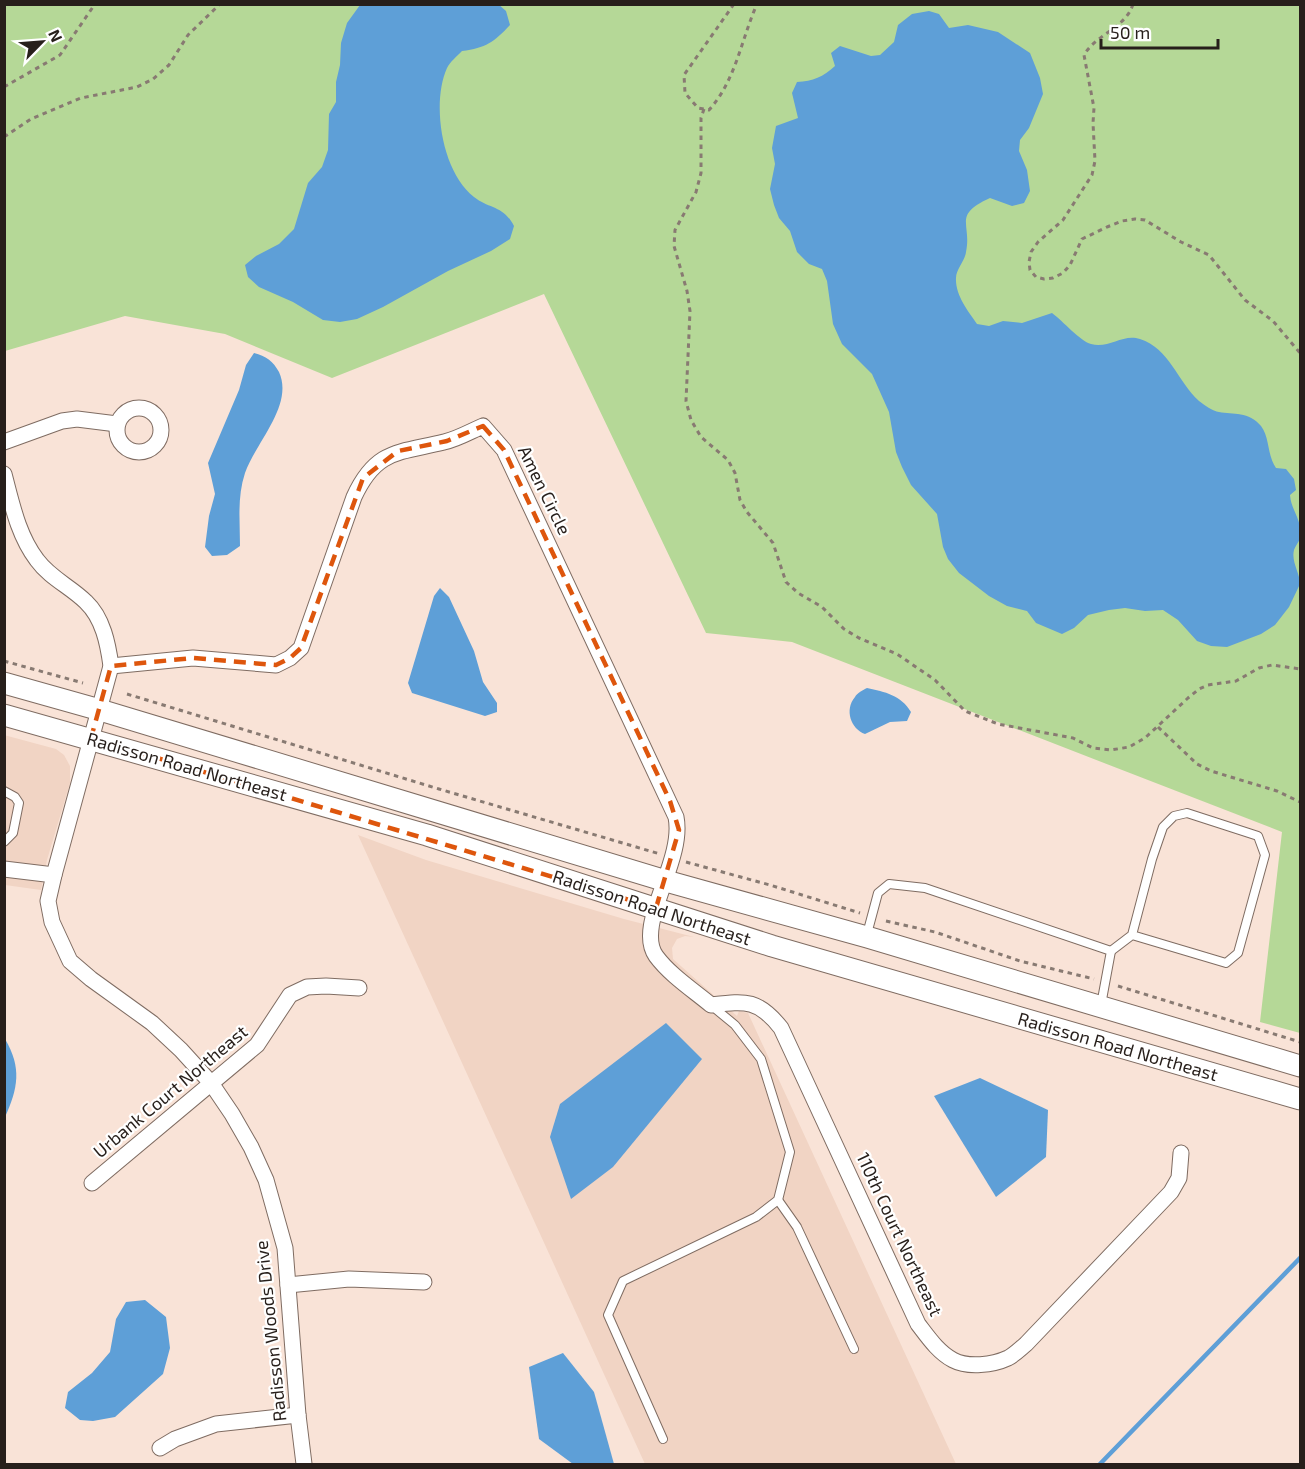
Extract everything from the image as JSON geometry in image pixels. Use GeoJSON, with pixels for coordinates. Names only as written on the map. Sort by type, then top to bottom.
{"type":"FeatureCollection","features":[{"type":"Feature","properties":{"kind":"main road","name":"Radisson Road Northeast"},"geometry":{"type":"LineString","coordinates":[[4,683],[666,881],[867,937],[1300,1065]]}},
{"type":"Feature","properties":{"kind":"main road","name":"Radisson Road Northeast"},"geometry":{"type":"LineString","coordinates":[[4,715],[427,835],[772,946],[1300,1099]]}},
{"type":"Feature","properties":{"kind":"street"},"geometry":{"type":"LineString","coordinates":[[4,442],[62,421],[77,419],[117,424]]}},
{"type":"Feature","properties":{"kind":"street","name":"Amen Circle"},"geometry":{"type":"LineString","coordinates":[[111,666],[193,658],[276,665],[290,658],[301,648],[363,478],[378,462],[398,451],[447,441],[483,426],[504,450],[670,801],[679,830],[666,881]]}},
{"type":"Feature","properties":{"kind":"street"},"geometry":{"type":"LineString","coordinates":[[4,474],[26,543],[38,562],[87,603],[105,635],[111,666]]}},
{"type":"Feature","properties":{"kind":"street","name":"Radisson Woods Drive"},"geometry":{"type":"LineString","coordinates":[[111,666],[48,901],[52,922],[70,961],[91,979],[153,1023],[181,1050],[210,1083],[232,1114],[251,1147],[266,1180],[285,1248],[304,1464]]}},
{"type":"Feature","properties":{"kind":"street"},"geometry":{"type":"LineString","coordinates":[[4,869],[54,875]]}},
{"type":"Feature","properties":{"kind":"street"},"geometry":{"type":"LineString","coordinates":[[666,881],[650,925],[650,945],[656,956],[669,970],[711,1005]]}},
{"type":"Feature","properties":{"kind":"street","name":"Urbank Court Northeast"},"geometry":{"type":"LineString","coordinates":[[92,1183],[257,1045],[290,995],[307,987],[359,988]]}},
{"type":"Feature","properties":{"kind":"street","name":"110th Court Northeast"},"geometry":{"type":"LineString","coordinates":[[711,1005],[741,1002],[759,1007],[771,1015],[781,1028],[918,1324],[936,1346],[954,1361],[991,1364],[1009,1358],[1026,1344],[1171,1192],[1179,1178],[1180,1153]]}},
{"type":"Feature","properties":{"kind":"street"},"geometry":{"type":"LineString","coordinates":[[288,1285],[349,1279],[424,1282]]}},
{"type":"Feature","properties":{"kind":"street"},"geometry":{"type":"LineString","coordinates":[[160,1448],[175,1439],[216,1424],[298,1415]]}},
{"type":"Feature","properties":{"kind":"lane"},"geometry":{"type":"LineString","coordinates":[[4,791],[15,796],[19,803],[14,833],[4,842]]}},
{"type":"Feature","properties":{"kind":"lane"},"geometry":{"type":"LineString","coordinates":[[1100,1007],[1111,951],[1132,935],[1163,827],[1174,816],[1187,813],[1258,837],[1265,855],[1238,953],[1226,963],[1132,935]]}},
{"type":"Feature","properties":{"kind":"lane"},"geometry":{"type":"LineString","coordinates":[[867,937],[878,893],[890,884],[925,888],[1111,951]]}},
{"type":"Feature","properties":{"kind":"lane"},"geometry":{"type":"LineString","coordinates":[[663,1439],[608,1315],[623,1281],[756,1217],[778,1200],[790,1152],[761,1059],[735,1025],[711,1005]]}},
{"type":"Feature","properties":{"kind":"lane"},"geometry":{"type":"LineString","coordinates":[[778,1200],[797,1227],[854,1349]]}},
{"type":"Feature","properties":{"kind":"path"},"geometry":{"type":"LineString","coordinates":[[4,87],[60,55],[95,4]]}},
{"type":"Feature","properties":{"kind":"path"},"geometry":{"type":"LineString","coordinates":[[4,137],[31,119],[81,98],[137,87],[153,79],[169,66],[188,35],[220,4]]}},
{"type":"Feature","properties":{"kind":"path"},"geometry":{"type":"LineString","coordinates":[[734,4],[684,75],[685,93],[698,108],[709,110],[729,82],[757,4]]}},
{"type":"Feature","properties":{"kind":"path"},"geometry":{"type":"LineString","coordinates":[[1132,4],[1124,19],[1096,39],[1084,55],[1094,108],[1095,161],[1092,175],[1063,220],[1038,242],[1029,262],[1030,270],[1036,277],[1053,278],[1063,273],[1070,265],[1082,239],[1122,221],[1144,220],[1181,242],[1209,255],[1245,300],[1273,321],[1300,353]]}},
{"type":"Feature","properties":{"kind":"path"},"geometry":{"type":"LineString","coordinates":[[704,109],[701,118],[701,173],[696,192],[675,230],[674,246],[687,291],[690,311],[686,401],[691,420],[701,437],[728,460],[735,473],[740,500],[773,543],[786,582],[798,593],[822,607],[844,629],[912,663],[935,680],[965,711],[978,718],[1024,730],[1072,738],[1093,748],[1111,750],[1129,747],[1158,727],[1193,693],[1208,685],[1236,681],[1259,668],[1272,665],[1300,669]]}},
{"type":"Feature","properties":{"kind":"path"},"geometry":{"type":"LineString","coordinates":[[4,661],[83,683]]}},
{"type":"Feature","properties":{"kind":"path"},"geometry":{"type":"LineString","coordinates":[[127,693],[653,853]]}},
{"type":"Feature","properties":{"kind":"path"},"geometry":{"type":"LineString","coordinates":[[1158,727],[1197,764],[1228,777],[1277,791],[1300,802]]}},
{"type":"Feature","properties":{"kind":"path"},"geometry":{"type":"LineString","coordinates":[[694,865],[770,885],[860,914]]}},
{"type":"Feature","properties":{"kind":"path"},"geometry":{"type":"LineString","coordinates":[[886,921],[934,932],[1020,961],[1094,980]]}},
{"type":"Feature","properties":{"kind":"path"},"geometry":{"type":"LineString","coordinates":[[1118,986],[1300,1042]]}},
{"type":"Feature","properties":{"kind":"highlighted area"},"geometry":{"type":"Polygon","coordinates":[[[483,426],[504,450],[670,801],[679,830],[656,908],[91,738],[111,666],[193,658],[276,665],[290,658],[301,648],[363,478],[398,451],[447,441],[483,426]]]}},
{"type":"Feature","properties":{"kind":"shaded area"},"geometry":{"type":"Polygon","coordinates":[[[4,735],[56,749],[64,755],[70,766],[70,783],[47,860],[41,890],[5,885],[4,735]]]}},
{"type":"Feature","properties":{"kind":"shaded area"},"geometry":{"type":"Polygon","coordinates":[[[358,835],[426,860],[624,919],[694,937],[685,936],[677,939],[672,948],[673,959],[737,1016],[739,1011],[748,1013],[956,1464],[645,1464],[358,835]]]}},
{"type":"Feature","properties":{"kind":"green space"},"geometry":{"type":"Polygon","coordinates":[[[5,5],[1300,5],[1300,1033],[1260,1022],[1282,832],[792,642],[706,633],[544,294],[332,378],[225,334],[125,316],[5,351],[5,5]]]}},
{"type":"Feature","properties":{"kind":"water"},"geometry":{"type":"Polygon","coordinates":[[[498,4],[506,11],[510,25],[489,43],[462,51],[450,64],[442,83],[440,118],[442,137],[454,171],[463,186],[474,197],[510,219],[514,226],[510,239],[491,251],[357,319],[340,322],[323,320],[293,302],[259,287],[248,277],[245,265],[256,256],[279,244],[294,229],[308,183],[322,167],[328,150],[329,114],[336,102],[341,43],[347,23],[360,5],[498,4]]]}},
{"type":"Feature","properties":{"kind":"water"},"geometry":{"type":"Polygon","coordinates":[[[929,11],[939,14],[949,28],[968,25],[998,32],[1030,53],[1040,78],[1043,94],[1029,128],[1020,140],[1019,151],[1027,170],[1030,191],[1024,203],[1012,206],[990,198],[978,204],[967,215],[966,252],[956,278],[963,302],[977,324],[989,326],[1003,321],[1022,323],[1052,313],[1091,344],[1098,345],[1128,338],[1150,343],[1166,358],[1203,404],[1224,413],[1246,416],[1261,426],[1276,468],[1286,469],[1294,479],[1296,490],[1290,495],[1301,535],[1293,554],[1300,584],[1289,607],[1275,625],[1261,634],[1227,647],[1211,646],[1197,641],[1178,620],[1163,610],[1145,611],[1125,608],[1088,615],[1074,628],[1062,634],[1036,623],[1027,611],[1007,606],[989,596],[959,573],[948,559],[943,547],[937,514],[911,485],[902,467],[896,452],[889,412],[872,374],[842,344],[833,324],[827,281],[822,269],[809,264],[797,252],[790,231],[779,218],[770,189],[775,164],[772,148],[776,126],[798,118],[792,93],[797,82],[818,78],[831,70],[835,66],[831,53],[840,46],[871,56],[880,55],[894,42],[898,25],[912,14],[929,11]]]}},
{"type":"Feature","properties":{"kind":"water"},"geometry":{"type":"Polygon","coordinates":[[[254,353],[269,360],[277,368],[282,385],[282,397],[272,423],[250,461],[242,482],[239,518],[240,546],[227,555],[212,556],[205,547],[209,516],[215,494],[208,463],[239,390],[246,365],[254,353]]]}},
{"type":"Feature","properties":{"kind":"water"},"geometry":{"type":"Polygon","coordinates":[[[440,588],[449,597],[474,651],[483,682],[497,703],[497,712],[485,716],[412,693],[408,683],[434,596],[440,588]]]}},
{"type":"Feature","properties":{"kind":"water"},"geometry":{"type":"Polygon","coordinates":[[[867,688],[886,693],[907,706],[911,712],[907,721],[890,722],[865,734],[860,732],[853,724],[850,708],[856,696],[867,688]]]}},
{"type":"Feature","properties":{"kind":"water"},"geometry":{"type":"Polygon","coordinates":[[[666,1023],[702,1059],[613,1167],[571,1199],[550,1137],[560,1104],[666,1023]]]}},
{"type":"Feature","properties":{"kind":"water"},"geometry":{"type":"Polygon","coordinates":[[[5,1039],[14,1059],[16,1078],[13,1097],[5,1117],[5,1039]]]}},
{"type":"Feature","properties":{"kind":"water"},"geometry":{"type":"Polygon","coordinates":[[[980,1078],[1048,1110],[1046,1157],[996,1197],[934,1096],[980,1078]]]}},
{"type":"Feature","properties":{"kind":"water"},"geometry":{"type":"Polygon","coordinates":[[[145,1300],[166,1317],[170,1348],[163,1374],[115,1417],[93,1421],[80,1420],[65,1408],[68,1392],[92,1373],[110,1352],[116,1319],[126,1302],[145,1300]]]}},
{"type":"Feature","properties":{"kind":"water"},"geometry":{"type":"Polygon","coordinates":[[[563,1353],[594,1392],[614,1464],[573,1464],[539,1439],[529,1367],[563,1353]]]}},
{"type":"Feature","properties":{"kind":"waterway"},"geometry":{"type":"LineString","coordinates":[[1100,1464],[1300,1258]]}}]}
